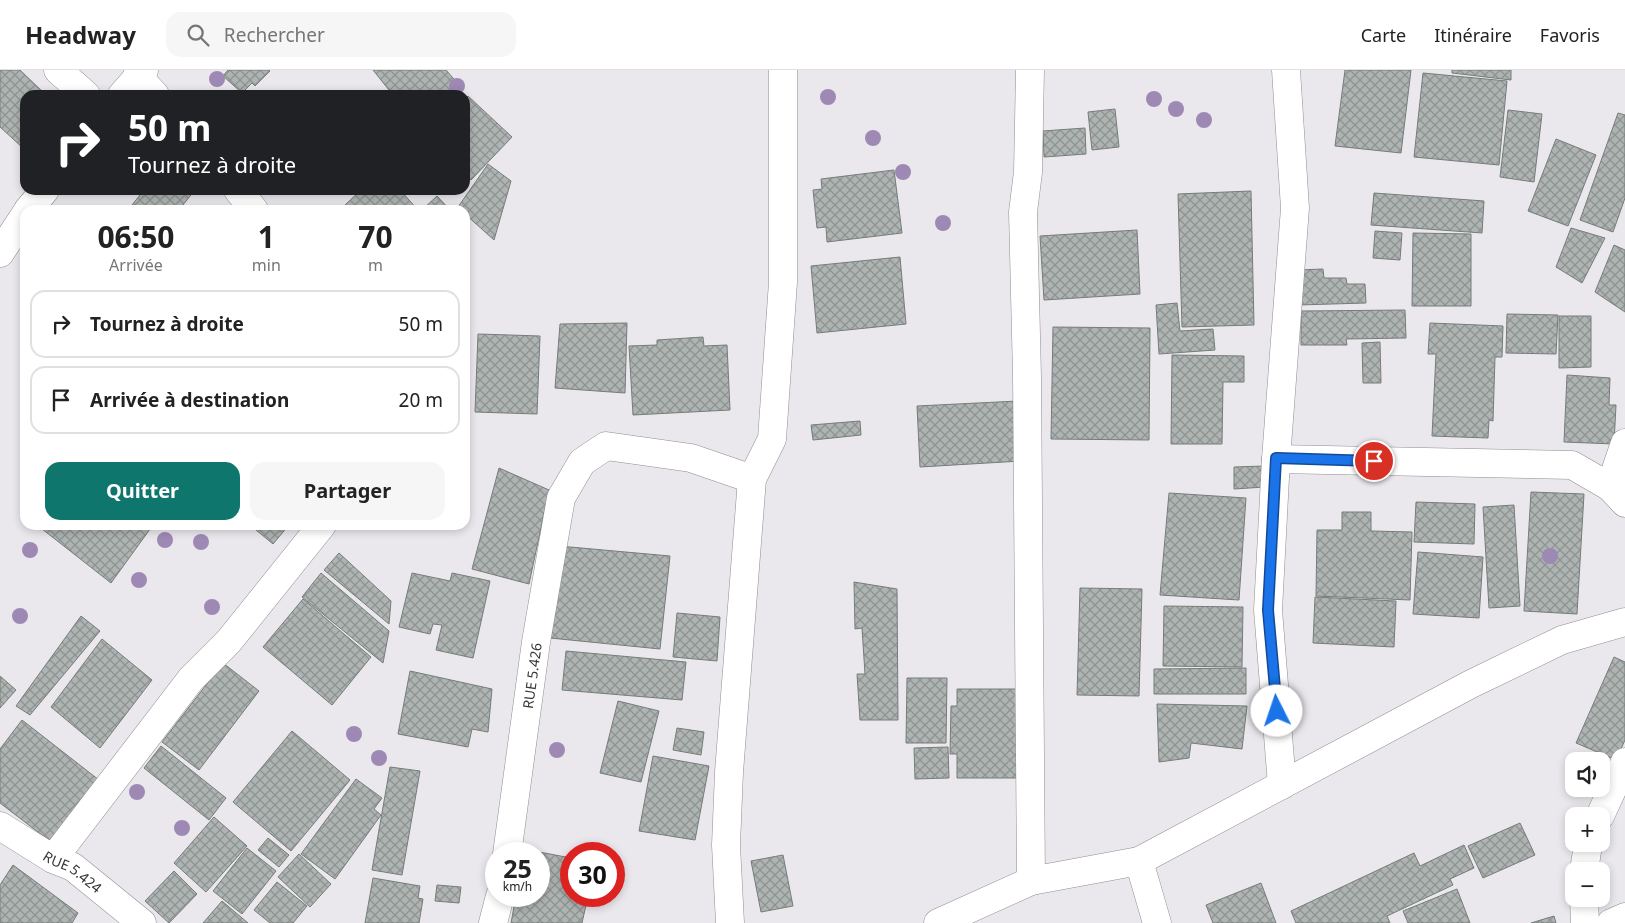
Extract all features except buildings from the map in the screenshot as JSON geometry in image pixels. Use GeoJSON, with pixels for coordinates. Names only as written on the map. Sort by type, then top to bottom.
{"type":"FeatureCollection","features":[{"type":"Feature","properties":{"kind":"street"},"geometry":{"type":"LineString","coordinates":[[58,70],[80,90]]}},
{"type":"Feature","properties":{"kind":"street"},"geometry":{"type":"LineString","coordinates":[[730,923],[726,845],[729,772],[752,479],[772,439],[782,282],[783,70]]}},
{"type":"Feature","properties":{"kind":"street"},"geometry":{"type":"LineString","coordinates":[[1030,70],[1028,172],[1023,212],[1028,386],[1031,882]]}},
{"type":"Feature","properties":{"kind":"street"},"geometry":{"type":"LineString","coordinates":[[1282,785],[1268,610],[1276,458],[1296,208],[1286,70]]}},
{"type":"Feature","properties":{"kind":"street"},"geometry":{"type":"LineString","coordinates":[[242,195],[250,205]]}},
{"type":"Feature","properties":{"kind":"street"},"geometry":{"type":"LineString","coordinates":[[0,253],[20,226]]}},
{"type":"Feature","properties":{"kind":"street"},"geometry":{"type":"LineString","coordinates":[[1276,458],[1572,465],[1618,495],[1625,442]]}},
{"type":"Feature","properties":{"kind":"street","name":"RUE 5.426"},"geometry":{"type":"LineString","coordinates":[[508,842],[536,642],[561,498],[582,462],[606,446],[691,458],[752,479]]}},
{"type":"Feature","properties":{"kind":"street"},"geometry":{"type":"LineString","coordinates":[[54,859],[191,679],[229,641],[318,530]]}},
{"type":"Feature","properties":{"kind":"street"},"geometry":{"type":"LineString","coordinates":[[938,923],[1031,882],[1139,862],[1471,684],[1562,640],[1625,622]]}},
{"type":"Feature","properties":{"kind":"street"},"geometry":{"type":"LineString","coordinates":[[1604,807],[1625,762]]}},
{"type":"Feature","properties":{"kind":"street","name":"RUE 5.424"},"geometry":{"type":"LineString","coordinates":[[0,826],[54,859],[73,867],[142,923]]}},
{"type":"Feature","properties":{"kind":"street"},"geometry":{"type":"LineString","coordinates":[[1139,862],[1157,923]]}},
{"type":"Feature","properties":{"kind":"street"},"geometry":{"type":"LineString","coordinates":[[494,923],[498,907]]}},
{"type":"Feature","properties":{"kind":"street"},"geometry":{"type":"LineString","coordinates":[[1584,907],[1585,923]]}},
{"type":"Feature","properties":{"kind":"street"},"geometry":{"type":"LineString","coordinates":[[1611,923],[1625,917]]}},
{"type":"Feature","properties":{"kind":"route"},"geometry":{"type":"LineString","coordinates":[[1277,711],[1268,610],[1276,458],[1374,461]]}}]}
